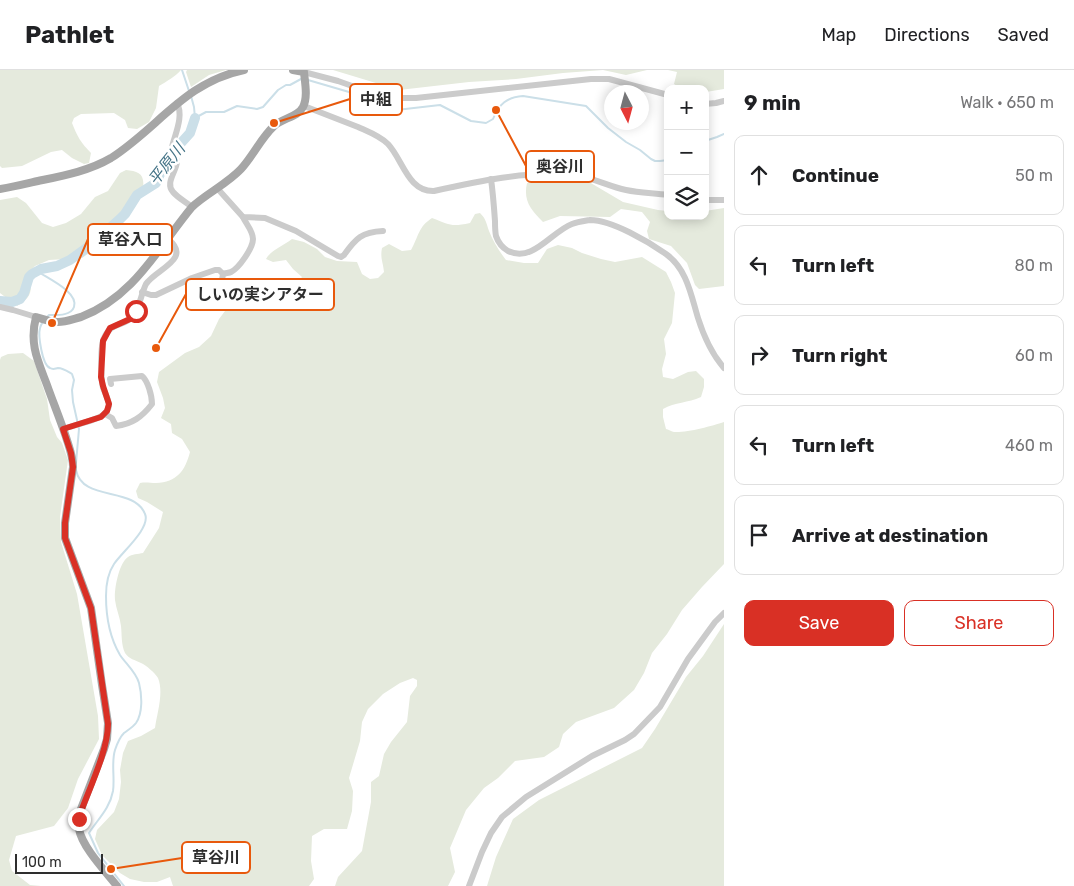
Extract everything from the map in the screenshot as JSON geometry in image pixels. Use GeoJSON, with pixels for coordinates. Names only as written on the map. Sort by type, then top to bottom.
{"type":"FeatureCollection","features":[{"type":"Feature","properties":{"kind":"main road"},"geometry":{"type":"LineString","coordinates":[[0,189],[68,174],[104,161],[117,154],[192,92],[216,78],[244,70]]}},
{"type":"Feature","properties":{"kind":"main road"},"geometry":{"type":"LineString","coordinates":[[117,886],[92,856],[79,829],[82,809],[107,739],[108,724],[91,608],[65,538],[65,523],[73,460],[38,361],[33,329],[41,319],[55,322],[69,321],[95,311],[105,306],[124,291],[137,278],[192,207],[228,181],[242,168],[275,125],[301,110],[304,106],[305,95],[298,71]]}},
{"type":"Feature","properties":{"kind":"street"},"geometry":{"type":"LineString","coordinates":[[298,71],[338,81],[389,98],[416,98],[591,79],[609,79],[664,94]]}},
{"type":"Feature","properties":{"kind":"street"},"geometry":{"type":"LineString","coordinates":[[709,104],[724,101]]}},
{"type":"Feature","properties":{"kind":"street"},"geometry":{"type":"LineString","coordinates":[[177,104],[180,116],[173,144],[177,164],[171,178],[171,188],[175,194],[192,207]]}},
{"type":"Feature","properties":{"kind":"street"},"geometry":{"type":"LineString","coordinates":[[304,106],[353,125],[382,139],[396,154],[412,180],[421,189],[425,190],[518,175],[570,175],[585,177],[626,190],[664,195]]}},
{"type":"Feature","properties":{"kind":"street"},"geometry":{"type":"LineString","coordinates":[[491,180],[495,231],[506,250],[530,252],[572,224],[591,220],[614,225],[667,254],[682,272],[706,341],[724,368]]}},
{"type":"Feature","properties":{"kind":"street"},"geometry":{"type":"LineString","coordinates":[[217,188],[243,217],[252,232],[253,238],[252,246],[235,269],[230,273],[223,274]]}},
{"type":"Feature","properties":{"kind":"street"},"geometry":{"type":"LineString","coordinates":[[709,200],[724,200]]}},
{"type":"Feature","properties":{"kind":"street"},"geometry":{"type":"LineString","coordinates":[[243,217],[266,218],[296,231],[341,257],[358,238],[371,232],[383,231]]}},
{"type":"Feature","properties":{"kind":"street"},"geometry":{"type":"LineString","coordinates":[[63,429],[105,414],[107,411],[109,404],[101,377],[102,344],[104,338],[110,328],[126,322],[134,316],[142,292],[149,280],[172,262],[176,256],[176,247],[168,239]]}},
{"type":"Feature","properties":{"kind":"street"},"geometry":{"type":"LineString","coordinates":[[142,292],[156,295],[212,271],[219,270],[223,274]]}},
{"type":"Feature","properties":{"kind":"street"},"geometry":{"type":"LineString","coordinates":[[217,291],[223,274]]}},
{"type":"Feature","properties":{"kind":"street"},"geometry":{"type":"LineString","coordinates":[[0,307],[41,319]]}},
{"type":"Feature","properties":{"kind":"street"},"geometry":{"type":"LineString","coordinates":[[105,414],[112,418],[116,426],[127,424],[132,422],[152,404],[145,378],[142,376],[110,379],[111,384]]}},
{"type":"Feature","properties":{"kind":"street"},"geometry":{"type":"LineString","coordinates":[[469,886],[488,839],[502,817],[526,797],[592,756],[634,734],[660,706],[688,659],[715,622],[724,613]]}},
{"type":"Feature","properties":{"kind":"shaded area"},"geometry":{"type":"Polygon","coordinates":[[[0,70],[181,70],[174,77],[159,86],[156,108],[149,122],[137,129],[128,128],[125,120],[114,113],[81,114],[74,118],[72,123],[76,132],[82,143],[91,153],[89,163],[84,164],[62,150],[51,152],[22,166],[2,168],[0,166],[0,70]]]}},
{"type":"Feature","properties":{"kind":"shaded area"},"geometry":{"type":"Polygon","coordinates":[[[187,70],[226,70],[209,75],[191,87],[187,70]]]}},
{"type":"Feature","properties":{"kind":"shaded area"},"geometry":{"type":"Polygon","coordinates":[[[333,70],[603,70],[399,90],[333,70]]]}},
{"type":"Feature","properties":{"kind":"shaded area"},"geometry":{"type":"Polygon","coordinates":[[[603,70],[647,70],[626,75],[603,70]]]}},
{"type":"Feature","properties":{"kind":"shaded area"},"geometry":{"type":"Polygon","coordinates":[[[668,70],[724,70],[724,89],[709,92],[709,85],[676,85],[674,84],[677,72],[668,70]]]}},
{"type":"Feature","properties":{"kind":"shaded area"},"geometry":{"type":"Polygon","coordinates":[[[126,170],[134,171],[142,176],[143,187],[130,199],[111,233],[95,249],[82,258],[49,260],[35,266],[29,273],[31,289],[29,296],[17,306],[0,293],[0,200],[17,197],[26,203],[42,223],[53,227],[66,223],[81,214],[95,197],[108,191],[120,173],[126,170]]]}},
{"type":"Feature","properties":{"kind":"shaded area"},"geometry":{"type":"Polygon","coordinates":[[[550,179],[584,179],[623,202],[664,211],[664,220],[709,220],[709,210],[724,208],[724,286],[699,289],[695,285],[687,263],[671,246],[649,239],[647,231],[650,222],[642,212],[621,209],[610,217],[560,216],[543,222],[529,205],[526,189],[527,183],[550,179]]]}},
{"type":"Feature","properties":{"kind":"shaded area"},"geometry":{"type":"Polygon","coordinates":[[[480,213],[485,219],[494,242],[506,260],[538,263],[547,249],[558,245],[615,262],[642,257],[666,272],[675,293],[672,323],[664,339],[666,354],[662,369],[663,377],[673,379],[688,372],[696,371],[704,379],[704,387],[701,397],[663,409],[663,417],[666,429],[674,432],[692,430],[724,422],[724,564],[682,610],[652,653],[644,673],[634,690],[614,708],[576,722],[563,734],[559,747],[544,757],[515,761],[498,778],[484,788],[466,810],[450,848],[455,872],[448,886],[335,886],[338,877],[362,851],[371,802],[371,782],[379,776],[384,754],[407,722],[410,696],[417,686],[417,680],[413,678],[400,683],[383,694],[368,709],[362,722],[360,741],[349,778],[353,791],[352,811],[347,829],[324,829],[312,836],[311,861],[314,879],[309,886],[173,886],[170,877],[157,882],[130,879],[120,873],[102,855],[95,839],[97,830],[114,812],[119,799],[120,770],[123,753],[128,741],[155,728],[159,703],[160,684],[158,678],[148,667],[130,658],[125,653],[115,595],[116,583],[122,565],[130,556],[143,553],[159,528],[163,512],[138,498],[136,491],[140,483],[163,482],[175,478],[186,465],[190,452],[182,439],[172,433],[171,424],[161,418],[165,408],[157,382],[159,372],[185,353],[199,347],[211,336],[219,319],[228,307],[255,296],[271,299],[277,294],[276,287],[291,286],[298,282],[302,277],[286,260],[273,262],[266,259],[292,239],[304,242],[317,249],[325,257],[337,261],[357,262],[362,274],[370,279],[378,278],[384,272],[381,257],[382,248],[389,244],[402,251],[411,250],[421,228],[432,218],[447,224],[459,225],[470,223],[475,214],[480,213]]]}},
{"type":"Feature","properties":{"kind":"shaded area"},"geometry":{"type":"Polygon","coordinates":[[[23,353],[34,361],[47,399],[50,420],[57,437],[62,443],[68,460],[60,517],[61,542],[77,594],[98,716],[99,739],[78,779],[68,808],[54,826],[16,836],[9,860],[12,871],[30,885],[41,886],[0,886],[0,360],[1,357],[8,354],[23,353]]]}},
{"type":"Feature","properties":{"kind":"shaded area"},"geometry":{"type":"Polygon","coordinates":[[[724,624],[724,886],[487,886],[496,857],[513,819],[539,800],[642,748],[686,677],[703,656],[724,624]]]}},
{"type":"Feature","properties":{"kind":"waterway","name":"平原川"},"geometry":{"type":"LineString","coordinates":[[182,70],[189,91]]}},
{"type":"Feature","properties":{"kind":"waterway"},"geometry":{"type":"LineString","coordinates":[[195,118],[206,112],[224,112],[237,106],[257,109],[263,107],[278,90],[301,79]]}},
{"type":"Feature","properties":{"kind":"waterway"},"geometry":{"type":"LineString","coordinates":[[308,80],[349,92],[365,109],[379,112],[440,105],[471,121],[486,123],[493,119],[504,102],[517,97],[523,96],[586,106],[608,128],[626,142],[655,161],[664,160]]}},
{"type":"Feature","properties":{"kind":"waterway","name":"平原川"},"geometry":{"type":"LineString","coordinates":[[191,96],[195,118]]}},
{"type":"Feature","properties":{"kind":"waterway","name":"平原川"},"geometry":{"type":"LineString","coordinates":[[0,301],[12,302],[20,299],[32,274],[41,269],[57,266],[70,260],[92,244],[120,219],[137,195],[156,183],[171,154],[190,133],[195,118]]}},
{"type":"Feature","properties":{"kind":"waterway"},"geometry":{"type":"LineString","coordinates":[[709,140],[724,134]]}},
{"type":"Feature","properties":{"kind":"waterway"},"geometry":{"type":"LineString","coordinates":[[37,271],[67,291],[74,301],[74,307],[70,312],[49,315],[47,317]]}},
{"type":"Feature","properties":{"kind":"waterway"},"geometry":{"type":"LineString","coordinates":[[44,321],[40,327],[40,337],[41,350],[47,366],[51,369],[65,370],[72,374],[74,380],[72,390],[73,402],[79,429],[76,463]]}},
{"type":"Feature","properties":{"kind":"waterway"},"geometry":{"type":"LineString","coordinates":[[76,470],[80,480],[88,486],[98,491],[120,496],[139,505],[145,514],[146,520],[140,533],[112,568],[106,592],[111,634],[120,655],[138,679],[141,693],[141,709],[136,723],[123,735],[117,745],[113,760],[113,791],[106,808],[89,833],[98,853],[124,886]]}},
{"type":"Feature","properties":{"kind":"place","name":"奥谷川"},"geometry":{"type":"Point","coordinates":[496,110]}},
{"type":"Feature","properties":{"kind":"place","name":"中組"},"geometry":{"type":"Point","coordinates":[274,123]}},
{"type":"Feature","properties":{"kind":"place","name":"草谷入口"},"geometry":{"type":"Point","coordinates":[52,323]}},
{"type":"Feature","properties":{"kind":"place","name":"しいの実シアター"},"geometry":{"type":"Point","coordinates":[156,348]}},
{"type":"Feature","properties":{"kind":"place","name":"草谷川"},"geometry":{"type":"Point","coordinates":[111,869]}},
{"type":"Feature","properties":{"kind":"route"},"geometry":{"type":"LineString","coordinates":[[79,819],[104,749],[108,724],[91,608],[65,538],[65,523],[73,460],[63,429],[101,417],[107,411],[109,404],[101,377],[103,341],[110,328],[126,322],[134,316],[136,311]]}}]}
